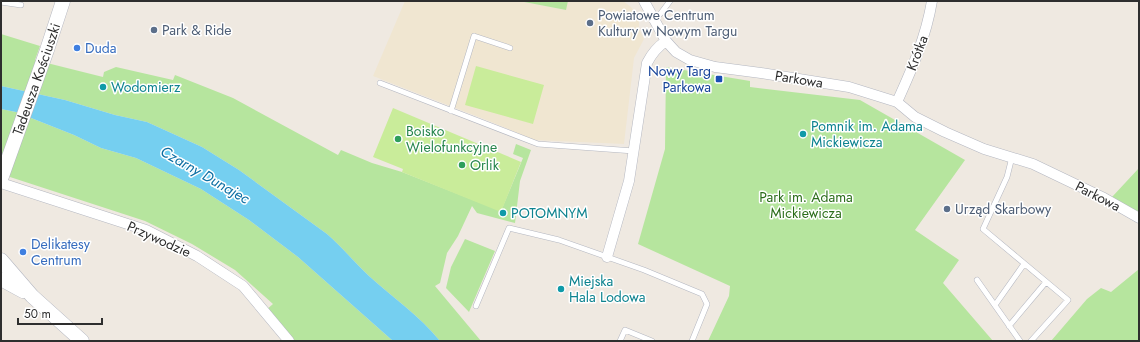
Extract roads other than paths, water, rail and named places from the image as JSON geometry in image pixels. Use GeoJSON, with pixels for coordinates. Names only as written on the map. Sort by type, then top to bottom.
{"type":"FeatureCollection","features":[{"type":"Feature","properties":{"kind":"street","name":"Tadeusza Kościuszki"},"geometry":{"type":"LineString","coordinates":[[1,179],[63,1]]}},
{"type":"Feature","properties":{"kind":"street","name":"Parkowa"},"geometry":{"type":"LineString","coordinates":[[644,1],[666,41],[676,52],[690,60],[703,65],[849,87],[896,102],[915,117],[945,132],[984,149],[1012,156],[1033,164],[1104,198],[1139,218]]}},
{"type":"Feature","properties":{"kind":"street","name":"Krótka"},"geometry":{"type":"LineString","coordinates":[[896,102],[920,48],[928,22],[932,1]]}},
{"type":"Feature","properties":{"kind":"street"},"geometry":{"type":"LineString","coordinates":[[607,257],[626,193],[647,63],[652,53],[659,45],[666,41]]}},
{"type":"Feature","properties":{"kind":"street","name":"Przywodzie"},"geometry":{"type":"LineString","coordinates":[[1,179],[146,230],[197,256],[243,286],[289,341]]}},
{"type":"Feature","properties":{"kind":"street"},"geometry":{"type":"LineString","coordinates":[[1,260],[32,296],[82,341]]}},
{"type":"Feature","properties":{"kind":"street"},"geometry":{"type":"LineString","coordinates":[[1,279],[32,296]]}},
{"type":"Feature","properties":{"kind":"lane"},"geometry":{"type":"LineString","coordinates":[[654,20],[670,1]]}},
{"type":"Feature","properties":{"kind":"lane"},"geometry":{"type":"LineString","coordinates":[[1,2],[20,5]]}},
{"type":"Feature","properties":{"kind":"lane"},"geometry":{"type":"LineString","coordinates":[[451,111],[474,36],[510,48]]}},
{"type":"Feature","properties":{"kind":"lane"},"geometry":{"type":"LineString","coordinates":[[380,83],[538,144],[634,151]]}},
{"type":"Feature","properties":{"kind":"lane"},"geometry":{"type":"LineString","coordinates":[[1012,156],[1007,178],[983,229],[1068,300],[1031,341]]}},
{"type":"Feature","properties":{"kind":"lane"},"geometry":{"type":"LineString","coordinates":[[476,306],[509,228],[559,240],[644,270],[702,294],[707,304],[692,341]]}},
{"type":"Feature","properties":{"kind":"lane"},"geometry":{"type":"LineString","coordinates":[[995,305],[1024,264]]}},
{"type":"Feature","properties":{"kind":"lane"},"geometry":{"type":"LineString","coordinates":[[977,280],[1020,341]]}},
{"type":"Feature","properties":{"kind":"lane"},"geometry":{"type":"LineString","coordinates":[[1009,326],[1046,282]]}},
{"type":"Feature","properties":{"kind":"lane"},"geometry":{"type":"LineString","coordinates":[[620,341],[625,330],[652,341]]}},
{"type":"Feature","properties":{"kind":"water","name":"Czarny Dunajec"},"geometry":{"type":"Polygon","coordinates":[[[1,86],[65,100],[115,115],[147,122],[202,147],[239,170],[327,234],[369,276],[424,323],[440,341],[393,341],[298,257],[249,220],[201,189],[136,158],[101,148],[74,135],[16,112],[1,109],[1,86]]]}},
{"type":"Feature","properties":{"kind":"place","name":"Powiatowe Centrum Kultury w Nowym Targu"},"geometry":{"type":"Point","coordinates":[590,23]}},
{"type":"Feature","properties":{"kind":"place","name":"Park & Ride"},"geometry":{"type":"Point","coordinates":[154,30]}},
{"type":"Feature","properties":{"kind":"place","name":"Duda"},"geometry":{"type":"Point","coordinates":[77,48]}},
{"type":"Feature","properties":{"kind":"place","name":"Nowy Targ Parkowa"},"geometry":{"type":"Point","coordinates":[719,79]}},
{"type":"Feature","properties":{"kind":"place","name":"Wodomierz"},"geometry":{"type":"Point","coordinates":[103,87]}},
{"type":"Feature","properties":{"kind":"place","name":"Pomnik im. Adama Mickiewicza"},"geometry":{"type":"Point","coordinates":[803,134]}},
{"type":"Feature","properties":{"kind":"place","name":"Boisko Wielofunkcyjne"},"geometry":{"type":"Point","coordinates":[398,139]}},
{"type":"Feature","properties":{"kind":"place","name":"Orlik"},"geometry":{"type":"Point","coordinates":[462,165]}},
{"type":"Feature","properties":{"kind":"place","name":"Urząd Skarbowy"},"geometry":{"type":"Point","coordinates":[947,209]}},
{"type":"Feature","properties":{"kind":"place","name":"POTOMNYM"},"geometry":{"type":"Point","coordinates":[503,213]}},
{"type":"Feature","properties":{"kind":"place","name":"Delikatesy Centrum"},"geometry":{"type":"Point","coordinates":[23,252]}},
{"type":"Feature","properties":{"kind":"place","name":"Miejska Hala Lodowa"},"geometry":{"type":"Point","coordinates":[561,289]}},
{"type":"Feature","properties":{"kind":"park label","name":"Park im. Adama Mickiewicza"},"geometry":{"type":"Point","coordinates":[806,206]}}]}
